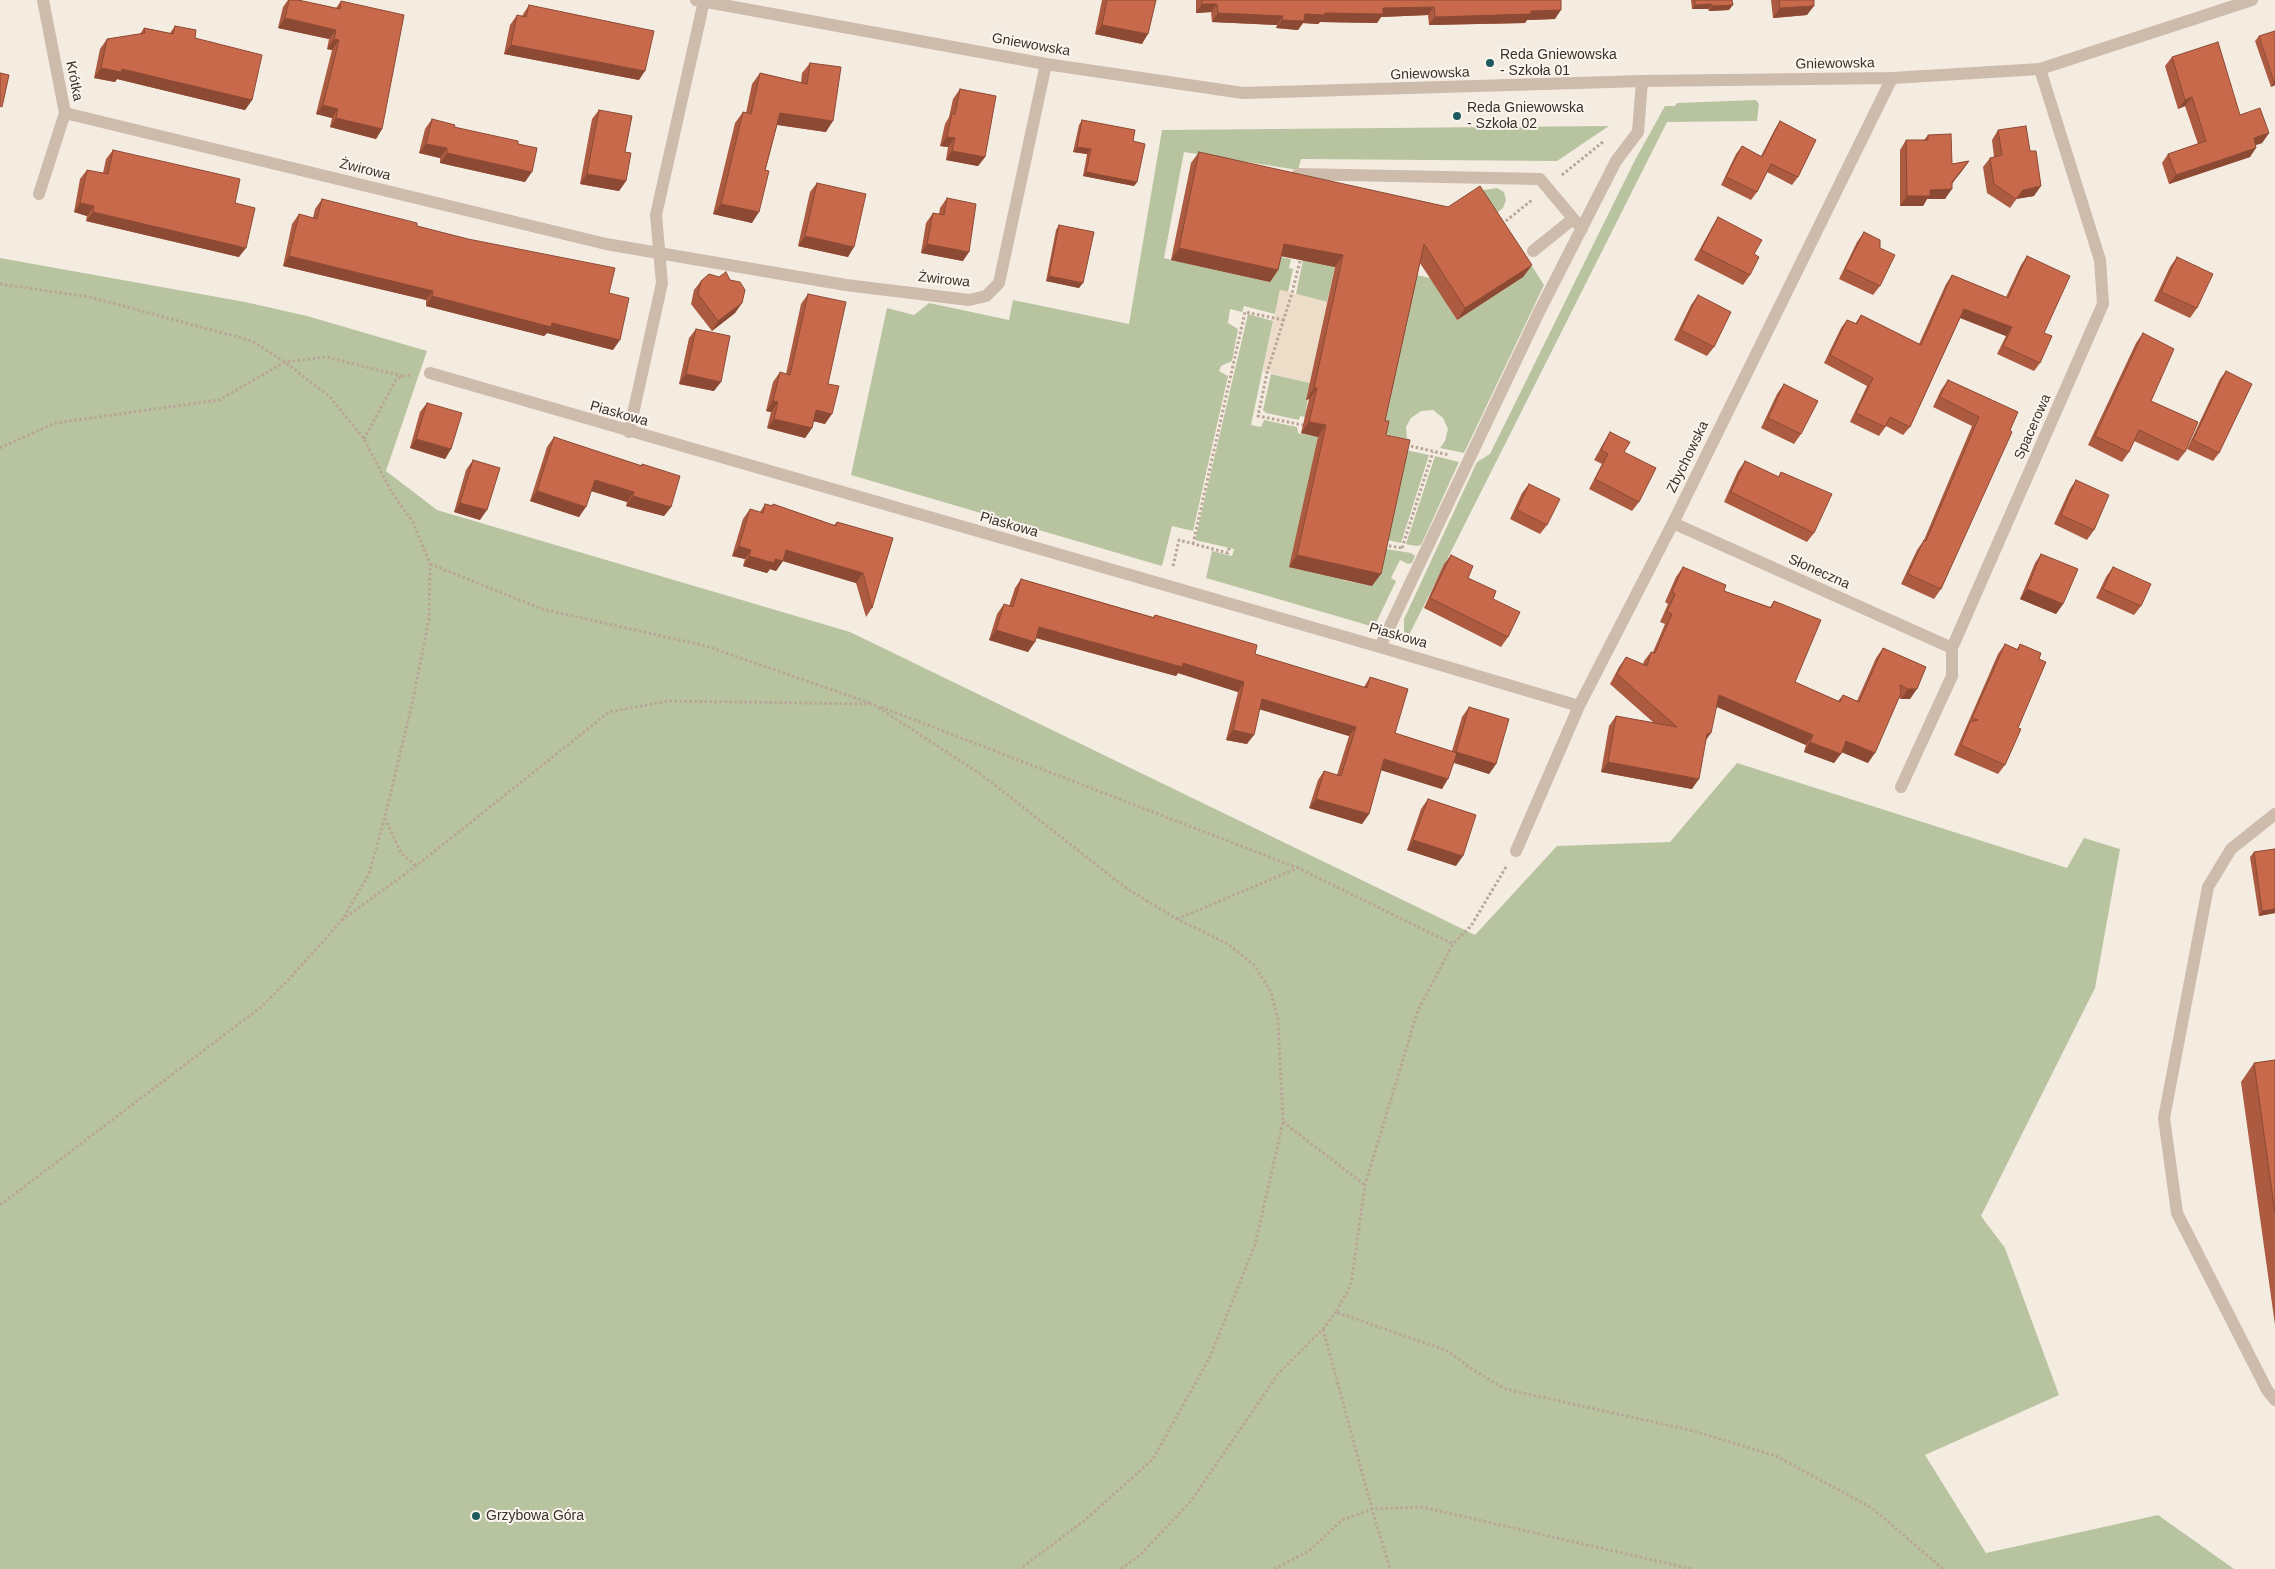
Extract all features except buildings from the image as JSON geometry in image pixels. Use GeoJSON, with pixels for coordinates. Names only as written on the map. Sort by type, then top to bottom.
{"type":"FeatureCollection","features":[{"type":"Feature","properties":{"kind":"street","name":"Krótka"},"geometry":{"type":"LineString","coordinates":[[39,194],[65,113],[43,0]]}},
{"type":"Feature","properties":{"kind":"street","name":"Gniewowska"},"geometry":{"type":"LineString","coordinates":[[700,1],[1046,64],[1244,93],[1642,82],[1892,78],[2040,69],[2252,0]]}},
{"type":"Feature","properties":{"kind":"street"},"geometry":{"type":"LineString","coordinates":[[629,432],[662,283],[656,214],[700,1]]}},
{"type":"Feature","properties":{"kind":"street","name":"Żwirowa"},"geometry":{"type":"LineString","coordinates":[[65,113],[606,244],[846,285],[969,300],[986,296],[999,283],[1046,64]]}},
{"type":"Feature","properties":{"kind":"street","name":"Spacerowa"},"geometry":{"type":"LineString","coordinates":[[1901,787],[1952,676],[1952,648],[2103,304],[2100,260],[2040,69]]}},
{"type":"Feature","properties":{"kind":"street","name":"Zbychowska"},"geometry":{"type":"LineString","coordinates":[[1516,851],[1579,706],[1673,523],[1892,78]]}},
{"type":"Feature","properties":{"kind":"street"},"geometry":{"type":"LineString","coordinates":[[1380,647],[1539,312],[1616,161],[1638,132],[1642,82]]}},
{"type":"Feature","properties":{"kind":"street"},"geometry":{"type":"LineString","coordinates":[[1298,174],[1540,179],[1582,229]]}},
{"type":"Feature","properties":{"kind":"street"},"geometry":{"type":"LineString","coordinates":[[1533,251],[1573,219]]}},
{"type":"Feature","properties":{"kind":"street","name":"Piaskowa"},"geometry":{"type":"LineString","coordinates":[[430,373],[1579,706]]}},
{"type":"Feature","properties":{"kind":"street","name":"Słoneczna"},"geometry":{"type":"LineString","coordinates":[[1673,523],[1952,648]]}},
{"type":"Feature","properties":{"kind":"street"},"geometry":{"type":"LineString","coordinates":[[2275,814],[2231,849],[2208,887],[2164,1118],[2177,1213],[2267,1390],[2275,1400]]}},
{"type":"Feature","properties":{"kind":"path"},"geometry":{"type":"LineString","coordinates":[[1501,224],[1611,135]]}},
{"type":"Feature","properties":{"kind":"path"},"geometry":{"type":"LineString","coordinates":[[1300,261],[1267,372],[1258,416],[1303,425]]}},
{"type":"Feature","properties":{"kind":"path"},"geometry":{"type":"LineString","coordinates":[[0,284],[90,297],[252,342],[284,362],[330,397],[364,439],[392,493],[413,522],[430,564],[429,619],[412,704],[370,874],[342,920],[292,976],[261,1007],[0,1205]]}},
{"type":"Feature","properties":{"kind":"path"},"geometry":{"type":"LineString","coordinates":[[1193,544],[1245,312],[1284,320]]}},
{"type":"Feature","properties":{"kind":"path"},"geometry":{"type":"LineString","coordinates":[[0,448],[55,423],[219,400],[284,362],[326,357],[402,376],[430,373]]}},
{"type":"Feature","properties":{"kind":"path"},"geometry":{"type":"LineString","coordinates":[[364,439],[396,380],[402,376]]}},
{"type":"Feature","properties":{"kind":"path"},"geometry":{"type":"LineString","coordinates":[[1397,443],[1469,460]]}},
{"type":"Feature","properties":{"kind":"path"},"geometry":{"type":"LineString","coordinates":[[1402,548],[1433,452]]}},
{"type":"Feature","properties":{"kind":"path"},"geometry":{"type":"LineString","coordinates":[[1168,586],[1179,540],[1228,552],[1229,548]]}},
{"type":"Feature","properties":{"kind":"path"},"geometry":{"type":"LineString","coordinates":[[430,564],[542,609],[706,646],[873,704],[1298,868],[1453,944]]}},
{"type":"Feature","properties":{"kind":"path"},"geometry":{"type":"LineString","coordinates":[[342,920],[416,866],[609,712],[668,701],[873,704],[982,775],[1126,888],[1178,919],[1228,944],[1255,966],[1271,992],[1278,1020],[1282,1122],[1255,1245],[1210,1357],[1153,1459],[1085,1520],[1020,1569]]}},
{"type":"Feature","properties":{"kind":"path"},"geometry":{"type":"LineString","coordinates":[[384,817],[401,853],[416,866]]}},
{"type":"Feature","properties":{"kind":"path"},"geometry":{"type":"LineString","coordinates":[[1121,1569],[1140,1554],[1191,1501],[1278,1374],[1323,1329],[1336,1312],[1351,1285],[1365,1185],[1418,1010],[1453,944],[1471,926],[1516,851]]}},
{"type":"Feature","properties":{"kind":"path"},"geometry":{"type":"LineString","coordinates":[[1178,919],[1298,868]]}},
{"type":"Feature","properties":{"kind":"path"},"geometry":{"type":"LineString","coordinates":[[1282,1122],[1365,1185]]}},
{"type":"Feature","properties":{"kind":"path"},"geometry":{"type":"LineString","coordinates":[[1336,1312],[1448,1351],[1505,1389],[1690,1430],[1776,1456],[1872,1508],[1943,1569]]}},
{"type":"Feature","properties":{"kind":"path"},"geometry":{"type":"LineString","coordinates":[[1323,1329],[1390,1569]]}},
{"type":"Feature","properties":{"kind":"path"},"geometry":{"type":"LineString","coordinates":[[1274,1569],[1309,1551],[1342,1520],[1372,1509],[1422,1507],[1692,1569]]}},
{"type":"Feature","properties":{"kind":"green space"},"geometry":{"type":"Polygon","coordinates":[[[1756,100],[1759,104],[1757,121],[1667,122],[1408,637],[1404,636],[1404,619],[1477,462],[1490,454],[1634,162],[1665,106],[1675,106],[1677,103],[1756,100]]]}},
{"type":"Feature","properties":{"kind":"green space"},"geometry":{"type":"Polygon","coordinates":[[[1609,126],[1557,161],[1301,159],[1298,170],[1184,152],[1164,258],[1269,282],[1276,256],[1291,259],[1289,268],[1293,269],[1288,292],[1280,290],[1275,314],[1244,306],[1242,312],[1230,309],[1228,323],[1238,329],[1232,361],[1221,366],[1219,371],[1228,376],[1193,531],[1172,526],[1162,566],[851,475],[887,308],[914,315],[929,303],[1009,320],[1013,300],[1129,324],[1162,130],[1609,126]]]}},
{"type":"Feature","properties":{"kind":"green space"},"geometry":{"type":"Polygon","coordinates":[[[1497,188],[1504,192],[1506,200],[1503,208],[1490,218],[1478,191],[1497,188]]]}},
{"type":"Feature","properties":{"kind":"green space"},"geometry":{"type":"Polygon","coordinates":[[[1305,250],[1337,257],[1327,302],[1296,294],[1305,250]]]}},
{"type":"Feature","properties":{"kind":"green space"},"geometry":{"type":"Polygon","coordinates":[[[0,258],[245,302],[307,316],[427,351],[386,471],[437,510],[850,632],[1475,935],[1557,846],[1670,842],[1737,763],[2067,868],[2084,838],[2120,849],[2095,988],[1981,1216],[2005,1248],[2059,1395],[1925,1455],[1986,1553],[2158,1515],[2234,1569],[0,1569],[0,258]]]}},
{"type":"Feature","properties":{"kind":"green space"},"geometry":{"type":"Polygon","coordinates":[[[1532,266],[1544,285],[1464,453],[1440,448],[1445,441],[1448,429],[1443,418],[1433,410],[1421,411],[1411,418],[1406,427],[1407,439],[1381,433],[1412,274],[1430,278],[1457,320],[1523,277],[1521,273],[1532,266]]]}},
{"type":"Feature","properties":{"kind":"green space"},"geometry":{"type":"Polygon","coordinates":[[[1248,314],[1273,321],[1251,425],[1261,427],[1264,420],[1297,427],[1298,433],[1318,437],[1343,580],[1372,586],[1380,548],[1411,553],[1415,556],[1412,563],[1408,564],[1400,560],[1391,578],[1396,581],[1374,627],[1206,578],[1212,551],[1232,556],[1234,549],[1195,540],[1248,314]]]}},
{"type":"Feature","properties":{"kind":"green space"},"geometry":{"type":"Polygon","coordinates":[[[1271,374],[1310,383],[1305,417],[1300,416],[1299,420],[1266,413],[1263,410],[1271,374]]]}},
{"type":"Feature","properties":{"kind":"green space"},"geometry":{"type":"Polygon","coordinates":[[[1378,444],[1429,455],[1401,543],[1383,539],[1378,444]]]}},
{"type":"Feature","properties":{"kind":"green space"},"geometry":{"type":"Polygon","coordinates":[[[1435,456],[1459,462],[1421,545],[1406,544],[1435,456]]]}},
{"type":"Feature","properties":{"kind":"shaded area"},"geometry":{"type":"Polygon","coordinates":[[[1280,290],[1327,302],[1310,383],[1263,371],[1280,290]]]}},
{"type":"Feature","properties":{"kind":"place","name":"Reda Gniewowska - Szkoła 01"},"geometry":{"type":"Point","coordinates":[1490,63]}},
{"type":"Feature","properties":{"kind":"place","name":"Reda Gniewowska - Szkoła 02"},"geometry":{"type":"Point","coordinates":[1457,116]}},
{"type":"Feature","properties":{"kind":"place","name":"Grzybowa Góra"},"geometry":{"type":"Point","coordinates":[476,1516]}}]}
